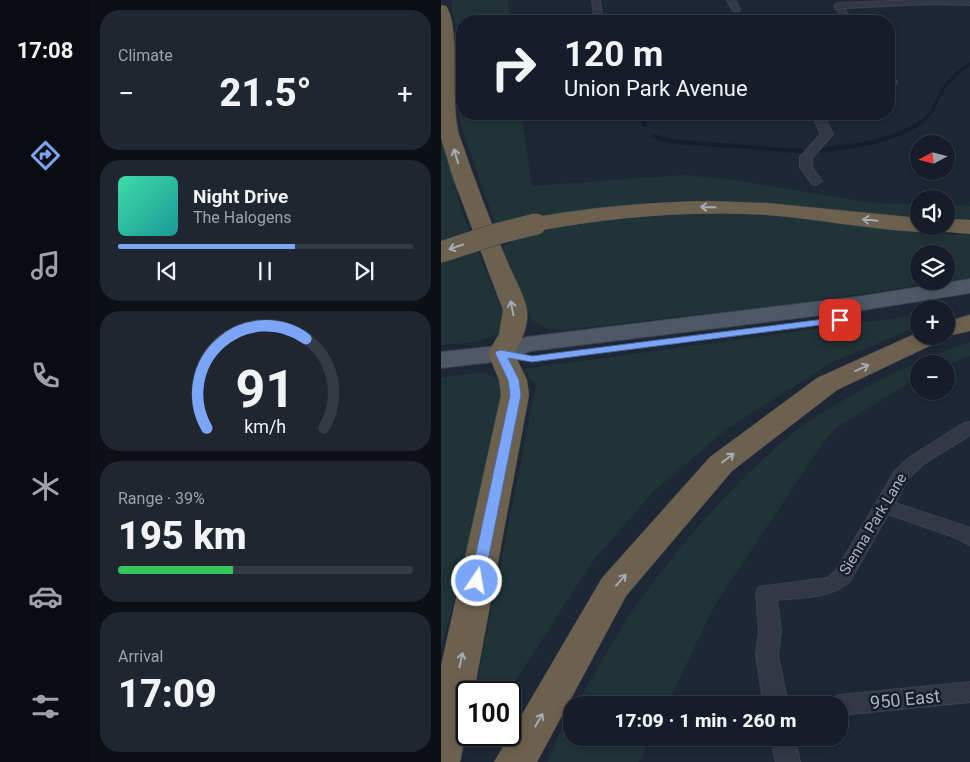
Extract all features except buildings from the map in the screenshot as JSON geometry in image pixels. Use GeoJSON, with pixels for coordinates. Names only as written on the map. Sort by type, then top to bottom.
{"type":"FeatureCollection","features":[{"type":"Feature","properties":{"kind":"highway"},"geometry":{"type":"LineString","coordinates":[[441,9],[445,28],[446,94],[449,133],[463,178],[515,310],[512,334],[501,353],[513,380],[515,395],[441,760]]}},
{"type":"Feature","properties":{"kind":"highway"},"geometry":{"type":"LineString","coordinates":[[441,252],[496,234],[536,224],[589,215],[687,207],[767,209],[910,224]]}},
{"type":"Feature","properties":{"kind":"highway"},"geometry":{"type":"LineString","coordinates":[[955,226],[970,227]]}},
{"type":"Feature","properties":{"kind":"highway"},"geometry":{"type":"LineString","coordinates":[[955,327],[970,323]]}},
{"type":"Feature","properties":{"kind":"highway"},"geometry":{"type":"LineString","coordinates":[[515,762],[614,587],[721,464],[827,384],[912,345]]}},
{"type":"Feature","properties":{"kind":"main road"},"geometry":{"type":"LineString","coordinates":[[441,360],[501,353],[527,344],[844,306],[970,286]]}},
{"type":"Feature","properties":{"kind":"main road"},"geometry":{"type":"LineString","coordinates":[[501,353],[532,359],[884,314],[970,300]]}},
{"type":"Feature","properties":{"kind":"street"},"geometry":{"type":"LineString","coordinates":[[596,0],[598,15]]}},
{"type":"Feature","properties":{"kind":"street"},"geometry":{"type":"LineString","coordinates":[[731,0],[736,8]]}},
{"type":"Feature","properties":{"kind":"street"},"geometry":{"type":"LineString","coordinates":[[945,2],[954,11]]}},
{"type":"Feature","properties":{"kind":"street"},"geometry":{"type":"LineString","coordinates":[[844,15],[839,6],[945,2],[970,3]]}},
{"type":"Feature","properties":{"kind":"street"},"geometry":{"type":"LineString","coordinates":[[817,181],[806,167],[806,157],[827,134],[820,120]]}},
{"type":"Feature","properties":{"kind":"street","name":"Sienna Park Lane"},"geometry":{"type":"LineString","coordinates":[[774,696],[767,655],[770,631],[766,593],[834,584],[843,576],[901,475],[916,460],[970,427]]}},
{"type":"Feature","properties":{"kind":"street"},"geometry":{"type":"LineString","coordinates":[[884,506],[961,532],[970,538]]}},
{"type":"Feature","properties":{"kind":"street","name":"950 East"},"geometry":{"type":"LineString","coordinates":[[848,704],[970,692]]}},
{"type":"Feature","properties":{"kind":"street"},"geometry":{"type":"LineString","coordinates":[[785,746],[788,762]]}},
{"type":"Feature","properties":{"kind":"green space"},"geometry":{"type":"Polygon","coordinates":[[[451,0],[508,0],[509,15],[456,15],[456,32],[451,0]]]}},
{"type":"Feature","properties":{"kind":"green space"},"geometry":{"type":"Polygon","coordinates":[[[459,120],[522,120],[532,186],[684,175],[727,179],[872,203],[910,204],[910,219],[767,204],[713,201],[650,203],[558,214],[496,226],[459,120]]]}},
{"type":"Feature","properties":{"kind":"green space"},"geometry":{"type":"Polygon","coordinates":[[[441,130],[462,212],[504,315],[503,329],[489,338],[473,342],[441,345],[441,130]]]}},
{"type":"Feature","properties":{"kind":"green space"},"geometry":{"type":"Polygon","coordinates":[[[955,205],[970,206],[970,223],[955,222],[955,205]]]}},
{"type":"Feature","properties":{"kind":"green space"},"geometry":{"type":"Polygon","coordinates":[[[675,213],[734,214],[816,220],[910,231],[910,235],[970,235],[970,278],[955,280],[955,245],[910,245],[910,286],[813,301],[565,330],[547,329],[532,320],[497,249],[518,239],[561,226],[607,219],[675,213]]]}},
{"type":"Feature","properties":{"kind":"green space"},"geometry":{"type":"Polygon","coordinates":[[[910,316],[910,330],[832,362],[727,429],[653,492],[593,561],[515,681],[477,681],[536,385],[522,369],[910,316]]]}},
{"type":"Feature","properties":{"kind":"green space"},"geometry":{"type":"Polygon","coordinates":[[[970,342],[970,356],[955,362],[955,355],[936,355],[970,342]]]}},
{"type":"Feature","properties":{"kind":"green space"},"geometry":{"type":"Polygon","coordinates":[[[910,365],[910,383],[837,427],[822,444],[714,606],[671,696],[581,696],[622,626],[639,601],[693,532],[733,488],[802,426],[880,380],[910,365]]]}},
{"type":"Feature","properties":{"kind":"green space"},"geometry":{"type":"Polygon","coordinates":[[[485,372],[501,384],[505,404],[441,651],[441,377],[485,372]]]}},
{"type":"Feature","properties":{"kind":"green space"},"geometry":{"type":"Polygon","coordinates":[[[563,727],[563,746],[647,746],[639,762],[548,762],[563,727]]]}},
{"type":"Feature","properties":{"kind":"waterway"},"geometry":{"type":"LineString","coordinates":[[921,122],[932,111],[949,81],[970,64]]}},
{"type":"Feature","properties":{"kind":"waterway"},"geometry":{"type":"LineString","coordinates":[[643,121],[645,125]]}},
{"type":"Feature","properties":{"kind":"waterway"},"geometry":{"type":"LineString","coordinates":[[818,150],[859,145],[886,139],[923,121]]}},
{"type":"Feature","properties":{"kind":"waterway"},"geometry":{"type":"LineString","coordinates":[[654,136],[663,140],[678,142],[801,151]]}},
{"type":"Feature","properties":{"kind":"route"},"geometry":{"type":"LineString","coordinates":[[477,581],[515,395],[513,380],[501,353],[532,359],[840,320]]}}]}
